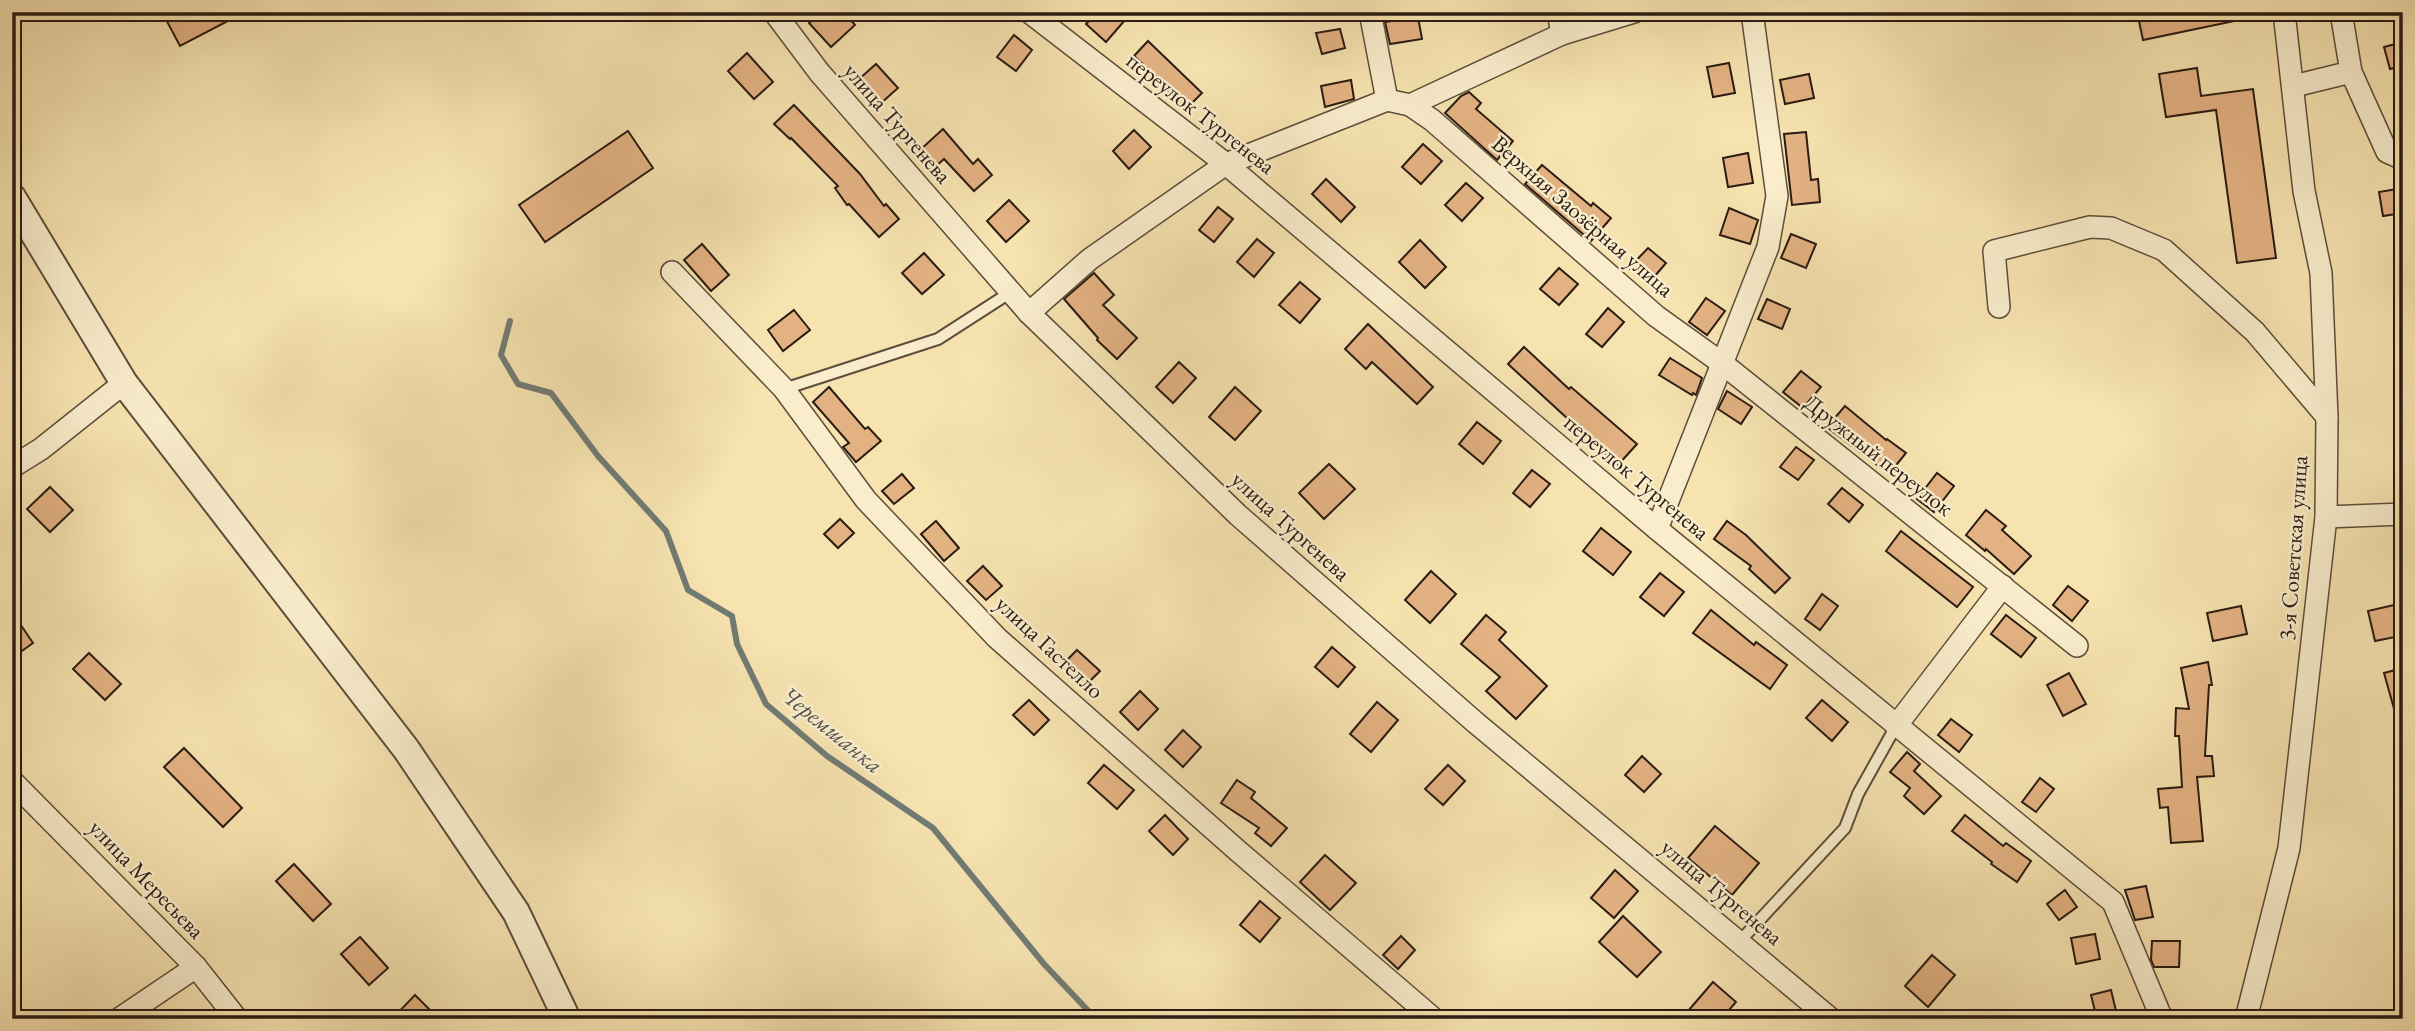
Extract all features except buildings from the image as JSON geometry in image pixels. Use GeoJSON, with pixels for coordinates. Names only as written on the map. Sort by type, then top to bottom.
{"type":"FeatureCollection","features":[{"type":"Feature","properties":{"kind":"street","name":"улица Тургенева"},"geometry":{"type":"LineString","coordinates":[[774,12],[819,72],[1029,313],[1238,515],[1476,723],[1831,1019]]}},
{"type":"Feature","properties":{"kind":"street","name":"переулок Тургенева"},"geometry":{"type":"LineString","coordinates":[[1029,12],[1226,164],[1657,528],[2113,902],[2162,1019]]}},
{"type":"Feature","properties":{"kind":"street"},"geometry":{"type":"LineString","coordinates":[[1370,12],[1387,100]]}},
{"type":"Feature","properties":{"kind":"street"},"geometry":{"type":"LineString","coordinates":[[1558,12],[1562,34]]}},
{"type":"Feature","properties":{"kind":"street"},"geometry":{"type":"LineString","coordinates":[[1029,313],[1090,259],[1226,164],[1387,100],[1410,105],[1562,34],[1634,12]]}},
{"type":"Feature","properties":{"kind":"street"},"geometry":{"type":"LineString","coordinates":[[1657,528],[1768,247],[1777,196],[1752,12]]}},
{"type":"Feature","properties":{"kind":"street","name":"3-я Советская улица"},"geometry":{"type":"LineString","coordinates":[[2246,1019],[2289,848],[2326,517],[2327,417],[2321,273],[2304,191],[2284,12]]}},
{"type":"Feature","properties":{"kind":"street"},"geometry":{"type":"LineString","coordinates":[[2341,12],[2351,72],[2387,152],[2403,159]]}},
{"type":"Feature","properties":{"kind":"street"},"geometry":{"type":"LineString","coordinates":[[2294,86],[2351,72]]}},
{"type":"Feature","properties":{"kind":"street","name":"Верхняя Заозёрная улица"},"geometry":{"type":"LineString","coordinates":[[1410,105],[1432,120],[1656,316],[1723,364]]}},
{"type":"Feature","properties":{"kind":"street"},"geometry":{"type":"LineString","coordinates":[[12,197],[124,383],[406,749],[516,912],[566,1019]]}},
{"type":"Feature","properties":{"kind":"street"},"geometry":{"type":"LineString","coordinates":[[1999,307],[1994,251],[2090,227],[2111,228],[2164,250],[2255,332],[2327,417]]}},
{"type":"Feature","properties":{"kind":"street","name":"улица Гастелло"},"geometry":{"type":"LineString","coordinates":[[672,272],[784,389],[866,500],[998,638],[1238,851],[1434,1019]]}},
{"type":"Feature","properties":{"kind":"street","name":"Дружный переулок"},"geometry":{"type":"LineString","coordinates":[[1723,364],[2077,646]]}},
{"type":"Feature","properties":{"kind":"street"},"geometry":{"type":"LineString","coordinates":[[12,467],[41,449],[124,383]]}},
{"type":"Feature","properties":{"kind":"street"},"geometry":{"type":"LineString","coordinates":[[2326,517],[2403,514]]}},
{"type":"Feature","properties":{"kind":"street"},"geometry":{"type":"LineString","coordinates":[[1896,726],[2003,586]]}},
{"type":"Feature","properties":{"kind":"street","name":"улица Мересьева"},"geometry":{"type":"LineString","coordinates":[[12,781],[197,967],[237,1019]]}},
{"type":"Feature","properties":{"kind":"street"},"geometry":{"type":"LineString","coordinates":[[119,1019],[197,967]]}},
{"type":"Feature","properties":{"kind":"lane"},"geometry":{"type":"LineString","coordinates":[[784,389],[938,339],[1011,292]]}},
{"type":"Feature","properties":{"kind":"lane"},"geometry":{"type":"LineString","coordinates":[[1740,941],[1845,828],[1858,794],[1896,726]]}},
{"type":"Feature","properties":{"kind":"waterway","name":"Черемшанка"},"geometry":{"type":"LineString","coordinates":[[510,321],[501,355],[518,384],[551,393],[598,456],[666,531],[688,590],[732,616],[737,644],[766,704],[827,756],[933,828],[1044,964],[1096,1019]]}}]}
